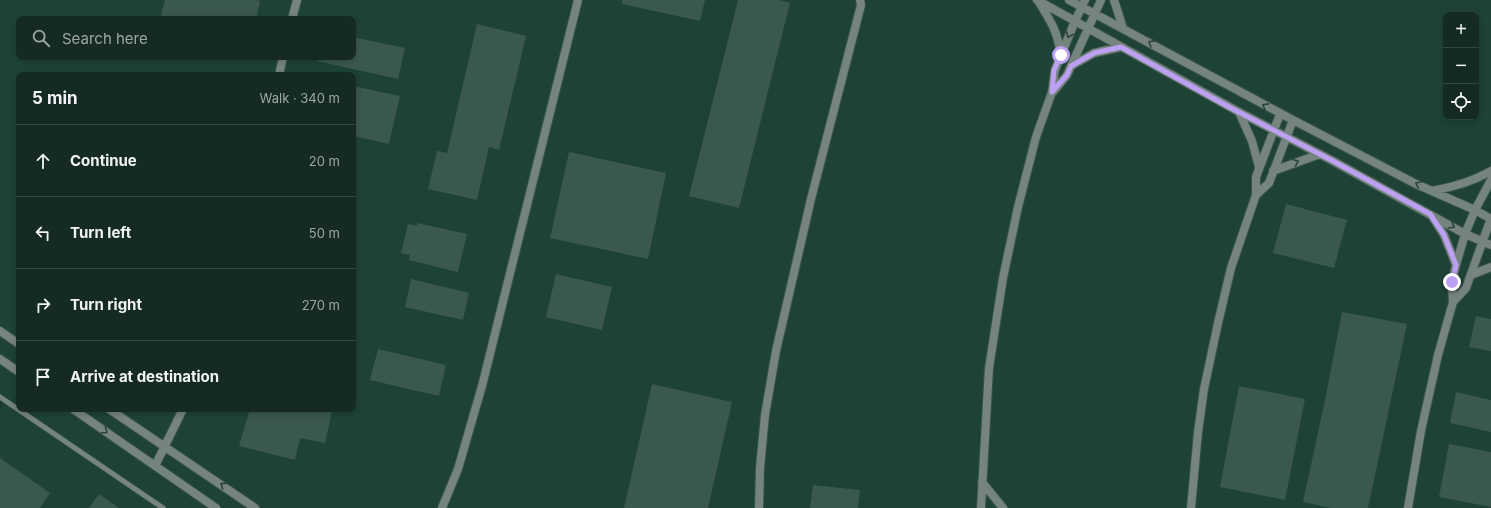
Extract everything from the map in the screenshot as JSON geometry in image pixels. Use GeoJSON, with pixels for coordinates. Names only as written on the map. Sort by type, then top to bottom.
{"type":"FeatureCollection","features":[{"type":"Feature","properties":{"kind":"street"},"geometry":{"type":"LineString","coordinates":[[293,16],[297,0]]}},
{"type":"Feature","properties":{"kind":"street"},"geometry":{"type":"LineString","coordinates":[[442,508],[458,468],[482,386],[578,0]]}},
{"type":"Feature","properties":{"kind":"street"},"geometry":{"type":"LineString","coordinates":[[1069,0],[1083,3],[1096,13],[1280,114],[1432,191],[1475,210],[1491,219],[1466,288],[1453,302]]}},
{"type":"Feature","properties":{"kind":"street"},"geometry":{"type":"LineString","coordinates":[[1052,92],[1067,75],[1102,0]]}},
{"type":"Feature","properties":{"kind":"street"},"geometry":{"type":"LineString","coordinates":[[1114,0],[1123,28]]}},
{"type":"Feature","properties":{"kind":"street"},"geometry":{"type":"LineString","coordinates":[[1038,1],[1239,112],[1320,154],[1465,234],[1491,246]]}},
{"type":"Feature","properties":{"kind":"street"},"geometry":{"type":"LineString","coordinates":[[1038,1],[1054,27],[1061,55]]}},
{"type":"Feature","properties":{"kind":"street"},"geometry":{"type":"LineString","coordinates":[[759,508],[760,468],[765,415],[776,351],[811,199],[862,2]]}},
{"type":"Feature","properties":{"kind":"street"},"geometry":{"type":"LineString","coordinates":[[981,508],[989,368],[1002,278],[1032,151],[1052,92],[1054,70],[1083,3]]}},
{"type":"Feature","properties":{"kind":"street"},"geometry":{"type":"LineString","coordinates":[[1071,66],[1094,53],[1121,47]]}},
{"type":"Feature","properties":{"kind":"street"},"geometry":{"type":"LineString","coordinates":[[279,72],[282,60]]}},
{"type":"Feature","properties":{"kind":"street"},"geometry":{"type":"LineString","coordinates":[[1239,112],[1252,141],[1259,168]]}},
{"type":"Feature","properties":{"kind":"street"},"geometry":{"type":"LineString","coordinates":[[1191,508],[1198,432],[1204,389],[1231,268],[1256,195],[1256,177],[1280,114]]}},
{"type":"Feature","properties":{"kind":"street"},"geometry":{"type":"LineString","coordinates":[[1256,195],[1269,183],[1293,120]]}},
{"type":"Feature","properties":{"kind":"street"},"geometry":{"type":"LineString","coordinates":[[1273,171],[1320,154]]}},
{"type":"Feature","properties":{"kind":"street"},"geometry":{"type":"LineString","coordinates":[[1432,191],[1454,187],[1472,181],[1491,172]]}},
{"type":"Feature","properties":{"kind":"street"},"geometry":{"type":"LineString","coordinates":[[1408,508],[1421,432],[1438,355],[1453,302],[1452,282],[1456,265],[1465,234],[1475,210],[1491,180]]}},
{"type":"Feature","properties":{"kind":"street"},"geometry":{"type":"LineString","coordinates":[[1430,214],[1444,235],[1456,265]]}},
{"type":"Feature","properties":{"kind":"street"},"geometry":{"type":"LineString","coordinates":[[1471,275],[1491,267]]}},
{"type":"Feature","properties":{"kind":"street"},"geometry":{"type":"LineString","coordinates":[[0,331],[16,342]]}},
{"type":"Feature","properties":{"kind":"street"},"geometry":{"type":"LineString","coordinates":[[0,360],[16,370]]}},
{"type":"Feature","properties":{"kind":"street"},"geometry":{"type":"LineString","coordinates":[[77,412],[216,508]]}},
{"type":"Feature","properties":{"kind":"street"},"geometry":{"type":"LineString","coordinates":[[114,412],[255,508]]}},
{"type":"Feature","properties":{"kind":"street"},"geometry":{"type":"LineString","coordinates":[[155,466],[182,412]]}},
{"type":"Feature","properties":{"kind":"street"},"geometry":{"type":"LineString","coordinates":[[982,482],[1003,508]]}},
{"type":"Feature","properties":{"kind":"lane"},"geometry":{"type":"LineString","coordinates":[[0,397],[16,408]]}},
{"type":"Feature","properties":{"kind":"lane"},"geometry":{"type":"LineString","coordinates":[[21,412],[155,506],[163,508]]}},
{"type":"Feature","properties":{"kind":"shaded area"},"geometry":{"type":"Polygon","coordinates":[[[0,0],[1491,0],[1491,508],[0,508],[0,410],[4,402],[0,399],[0,0]]]}},
{"type":"Feature","properties":{"kind":"building"},"geometry":{"type":"Polygon","coordinates":[[[165,0],[260,1],[257,16],[161,16],[165,0]]]}},
{"type":"Feature","properties":{"kind":"building"},"geometry":{"type":"Polygon","coordinates":[[[622,0],[705,0],[700,21],[622,4],[622,0]]]}},
{"type":"Feature","properties":{"kind":"building"},"geometry":{"type":"Polygon","coordinates":[[[738,0],[779,0],[790,3],[739,208],[689,196],[738,0]]]}},
{"type":"Feature","properties":{"kind":"building"},"geometry":{"type":"Polygon","coordinates":[[[477,24],[526,36],[499,150],[489,147],[477,200],[428,189],[437,151],[447,153],[477,24]]]}},
{"type":"Feature","properties":{"kind":"building"},"geometry":{"type":"Polygon","coordinates":[[[356,38],[405,48],[398,79],[317,61],[356,60],[356,38]]]}},
{"type":"Feature","properties":{"kind":"building"},"geometry":{"type":"Polygon","coordinates":[[[356,87],[400,96],[389,144],[356,137],[356,87]]]}},
{"type":"Feature","properties":{"kind":"building"},"geometry":{"type":"Polygon","coordinates":[[[569,152],[666,173],[648,259],[550,238],[569,152]]]}},
{"type":"Feature","properties":{"kind":"building"},"geometry":{"type":"Polygon","coordinates":[[[1286,204],[1347,220],[1334,268],[1273,253],[1286,204]]]}},
{"type":"Feature","properties":{"kind":"building"},"geometry":{"type":"Polygon","coordinates":[[[417,223],[467,234],[458,272],[409,260],[410,255],[401,253],[408,224],[417,226],[417,223]]]}},
{"type":"Feature","properties":{"kind":"building"},"geometry":{"type":"Polygon","coordinates":[[[556,274],[612,287],[602,330],[546,317],[556,274]]]}},
{"type":"Feature","properties":{"kind":"building"},"geometry":{"type":"Polygon","coordinates":[[[411,279],[469,293],[463,320],[405,307],[411,279]]]}},
{"type":"Feature","properties":{"kind":"building"},"geometry":{"type":"Polygon","coordinates":[[[1342,312],[1407,324],[1368,508],[1331,508],[1303,502],[1342,312]]]}},
{"type":"Feature","properties":{"kind":"building"},"geometry":{"type":"Polygon","coordinates":[[[1476,316],[1491,319],[1491,351],[1469,347],[1476,316]]]}},
{"type":"Feature","properties":{"kind":"building"},"geometry":{"type":"Polygon","coordinates":[[[378,349],[446,365],[439,396],[370,380],[378,349]]]}},
{"type":"Feature","properties":{"kind":"building"},"geometry":{"type":"Polygon","coordinates":[[[652,384],[732,402],[708,508],[624,508],[652,384]]]}},
{"type":"Feature","properties":{"kind":"building"},"geometry":{"type":"Polygon","coordinates":[[[1239,386],[1305,399],[1285,500],[1220,487],[1239,386]]]}},
{"type":"Feature","properties":{"kind":"building"},"geometry":{"type":"Polygon","coordinates":[[[1456,392],[1491,400],[1491,432],[1450,423],[1456,392]]]}},
{"type":"Feature","properties":{"kind":"building"},"geometry":{"type":"Polygon","coordinates":[[[249,412],[332,412],[325,443],[300,438],[295,460],[239,446],[249,412]]]}},
{"type":"Feature","properties":{"kind":"building"},"geometry":{"type":"Polygon","coordinates":[[[1449,444],[1491,452],[1491,507],[1439,497],[1449,444]]]}},
{"type":"Feature","properties":{"kind":"building"},"geometry":{"type":"Polygon","coordinates":[[[0,458],[50,493],[40,508],[0,508],[0,458]]]}},
{"type":"Feature","properties":{"kind":"building"},"geometry":{"type":"Polygon","coordinates":[[[813,485],[860,490],[858,508],[810,508],[813,485]]]}},
{"type":"Feature","properties":{"kind":"building"},"geometry":{"type":"Polygon","coordinates":[[[99,494],[119,508],[89,508],[99,494]]]}},
{"type":"Feature","properties":{"kind":"route"},"geometry":{"type":"LineString","coordinates":[[1061,55],[1054,70],[1052,92],[1067,75],[1071,66],[1094,53],[1121,47],[1229,107],[1333,161],[1430,214],[1444,235],[1456,265],[1452,282]]}}]}
